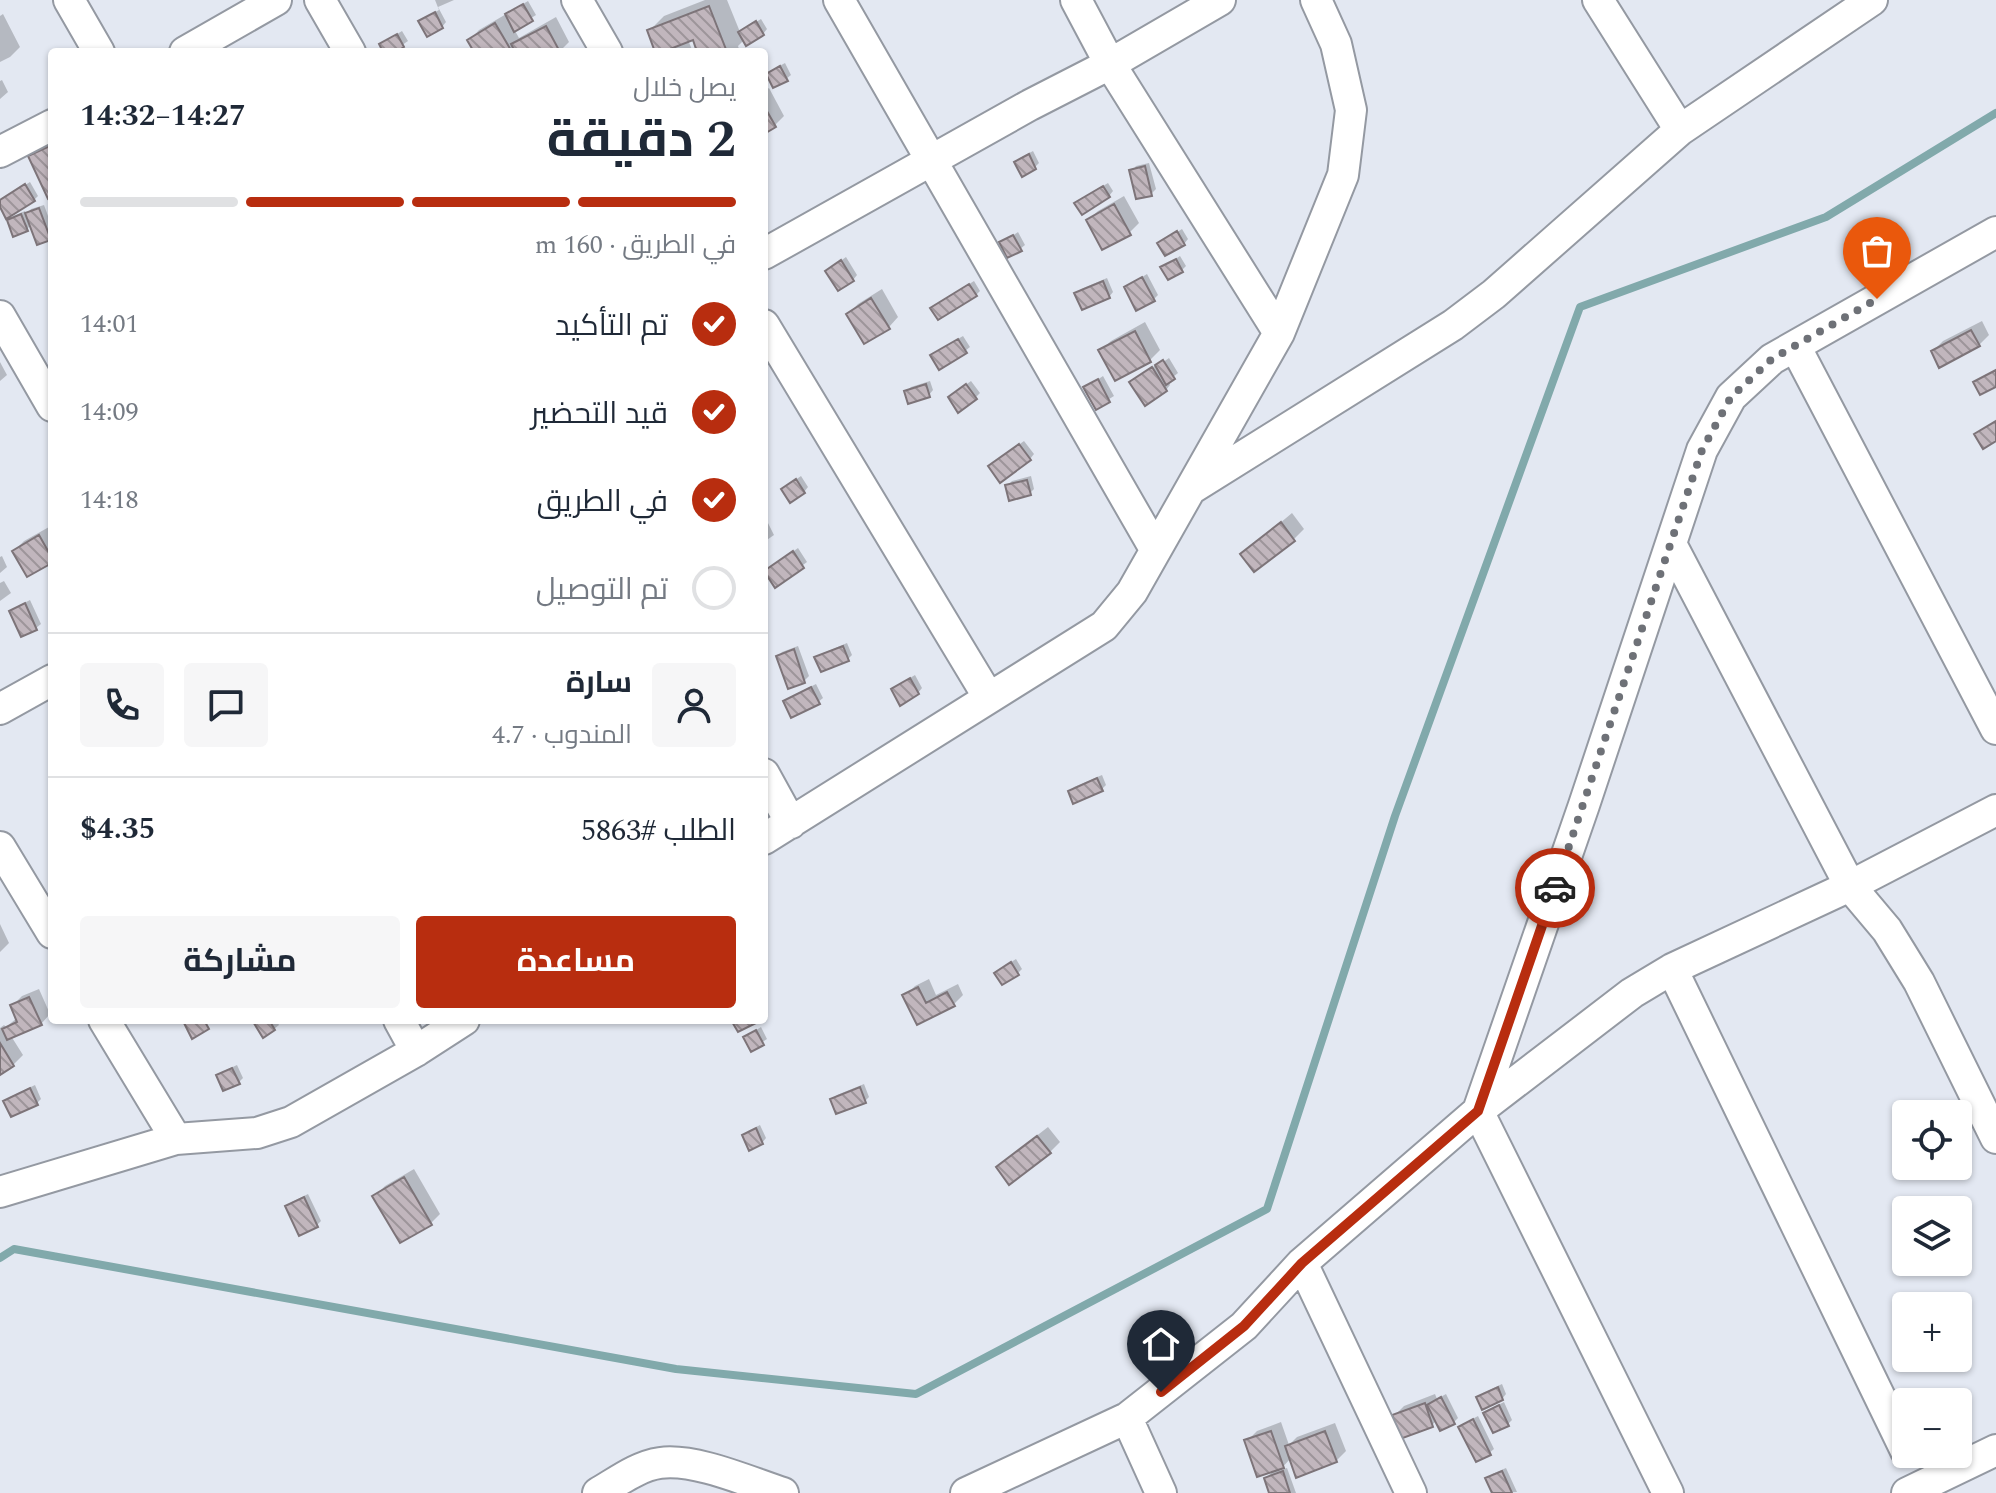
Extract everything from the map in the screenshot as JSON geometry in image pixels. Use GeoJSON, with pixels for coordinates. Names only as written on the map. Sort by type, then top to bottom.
{"type":"FeatureCollection","features":[{"type":"Feature","properties":{"kind":"street"},"geometry":{"type":"LineString","coordinates":[[69,0],[97,48]]}},
{"type":"Feature","properties":{"kind":"street"},"geometry":{"type":"LineString","coordinates":[[192,48],[276,0]]}},
{"type":"Feature","properties":{"kind":"street"},"geometry":{"type":"LineString","coordinates":[[320,0],[348,48]]}},
{"type":"Feature","properties":{"kind":"street"},"geometry":{"type":"LineString","coordinates":[[577,0],[605,48]]}},
{"type":"Feature","properties":{"kind":"street"},"geometry":{"type":"LineString","coordinates":[[839,0],[1155,549]]}},
{"type":"Feature","properties":{"kind":"street"},"geometry":{"type":"LineString","coordinates":[[1076,0],[1110,64],[1279,333]]}},
{"type":"Feature","properties":{"kind":"street"},"geometry":{"type":"LineString","coordinates":[[768,252],[1220,0]]}},
{"type":"Feature","properties":{"kind":"street"},"geometry":{"type":"LineString","coordinates":[[768,837],[1104,626],[1132,592],[1279,333],[1343,175],[1351,110],[1336,44],[1316,0]]}},
{"type":"Feature","properties":{"kind":"street"},"geometry":{"type":"LineString","coordinates":[[1598,0],[1680,130]]}},
{"type":"Feature","properties":{"kind":"street"},"geometry":{"type":"LineString","coordinates":[[1189,490],[1453,325],[1494,294],[1680,130],[1869,1]]}},
{"type":"Feature","properties":{"kind":"street"},"geometry":{"type":"LineString","coordinates":[[0,152],[48,127]]}},
{"type":"Feature","properties":{"kind":"street"},"geometry":{"type":"LineString","coordinates":[[1668,1493],[1478,1111],[1702,450],[1731,397],[1772,359],[1993,242]]}},
{"type":"Feature","properties":{"kind":"street"},"geometry":{"type":"LineString","coordinates":[[0,316],[48,399]]}},
{"type":"Feature","properties":{"kind":"street"},"geometry":{"type":"LineString","coordinates":[[768,332],[989,698]]}},
{"type":"Feature","properties":{"kind":"street"},"geometry":{"type":"LineString","coordinates":[[1795,346],[1996,729]]}},
{"type":"Feature","properties":{"kind":"street"},"geometry":{"type":"LineString","coordinates":[[1671,544],[1850,886],[1887,930],[1919,982],[1996,1138]]}},
{"type":"Feature","properties":{"kind":"street"},"geometry":{"type":"LineString","coordinates":[[0,709],[48,682]]}},
{"type":"Feature","properties":{"kind":"street"},"geometry":{"type":"LineString","coordinates":[[768,781],[791,823]]}},
{"type":"Feature","properties":{"kind":"street"},"geometry":{"type":"LineString","coordinates":[[966,1493],[1127,1418],[1244,1326],[1302,1263],[1478,1111],[1632,993],[1672,969],[1850,886],[1996,810]]}},
{"type":"Feature","properties":{"kind":"street"},"geometry":{"type":"LineString","coordinates":[[0,847],[48,926]]}},
{"type":"Feature","properties":{"kind":"street"},"geometry":{"type":"LineString","coordinates":[[1672,969],[1892,1421]]}},
{"type":"Feature","properties":{"kind":"street"},"geometry":{"type":"LineString","coordinates":[[106,1024],[176,1139]]}},
{"type":"Feature","properties":{"kind":"street"},"geometry":{"type":"LineString","coordinates":[[401,1024],[416,1051]]}},
{"type":"Feature","properties":{"kind":"street"},"geometry":{"type":"LineString","coordinates":[[0,1192],[176,1139],[257,1133],[291,1122],[458,1024]]}},
{"type":"Feature","properties":{"kind":"street"},"geometry":{"type":"LineString","coordinates":[[1302,1263],[1411,1493]]}},
{"type":"Feature","properties":{"kind":"street"},"geometry":{"type":"LineString","coordinates":[[1127,1418],[1161,1493]]}},
{"type":"Feature","properties":{"kind":"street"},"geometry":{"type":"LineString","coordinates":[[1912,1468],[1919,1490],[1996,1450]]}},
{"type":"Feature","properties":{"kind":"street"},"geometry":{"type":"LineString","coordinates":[[598,1493],[633,1484],[658,1463],[688,1462],[783,1493]]}},
{"type":"Feature","properties":{"kind":"building"},"geometry":{"type":"Polygon","coordinates":[[[523,4],[533,21],[514,32],[505,14],[523,4]]]}},
{"type":"Feature","properties":{"kind":"building"},"geometry":{"type":"Polygon","coordinates":[[[709,6],[725,48],[696,48],[693,40],[673,48],[654,48],[647,30],[709,6]]]}},
{"type":"Feature","properties":{"kind":"building"},"geometry":{"type":"Polygon","coordinates":[[[435,12],[443,28],[427,37],[418,21],[435,12]]]}},
{"type":"Feature","properties":{"kind":"building"},"geometry":{"type":"Polygon","coordinates":[[[756,21],[764,35],[746,46],[738,32],[756,21]]]}},
{"type":"Feature","properties":{"kind":"building"},"geometry":{"type":"Polygon","coordinates":[[[495,23],[510,48],[472,48],[467,40],[495,23]]]}},
{"type":"Feature","properties":{"kind":"building"},"geometry":{"type":"Polygon","coordinates":[[[546,26],[558,48],[513,48],[511,44],[546,26]]]}},
{"type":"Feature","properties":{"kind":"building"},"geometry":{"type":"Polygon","coordinates":[[[397,34],[404,47],[381,48],[379,44],[397,34]]]}},
{"type":"Feature","properties":{"kind":"building"},"geometry":{"type":"Polygon","coordinates":[[[780,66],[788,81],[773,88],[768,73],[780,66]]]}},
{"type":"Feature","properties":{"kind":"building"},"geometry":{"type":"Polygon","coordinates":[[[768,113],[776,127],[768,132],[768,113]]]}},
{"type":"Feature","properties":{"kind":"building"},"geometry":{"type":"Polygon","coordinates":[[[48,147],[48,199],[28,156],[48,147]]]}},
{"type":"Feature","properties":{"kind":"building"},"geometry":{"type":"Polygon","coordinates":[[[1029,154],[1036,169],[1022,177],[1014,162],[1029,154]]]}},
{"type":"Feature","properties":{"kind":"building"},"geometry":{"type":"Polygon","coordinates":[[[1145,166],[1152,196],[1136,199],[1129,170],[1145,166]]]}},
{"type":"Feature","properties":{"kind":"building"},"geometry":{"type":"Polygon","coordinates":[[[25,184],[35,201],[6,219],[0,200],[25,184]]]}},
{"type":"Feature","properties":{"kind":"building"},"geometry":{"type":"Polygon","coordinates":[[[1103,186],[1110,197],[1082,215],[1074,203],[1103,186]]]}},
{"type":"Feature","properties":{"kind":"building"},"geometry":{"type":"Polygon","coordinates":[[[1114,204],[1131,235],[1102,250],[1086,220],[1114,204]]]}},
{"type":"Feature","properties":{"kind":"building"},"geometry":{"type":"Polygon","coordinates":[[[39,208],[48,241],[37,245],[25,213],[39,208]]]}},
{"type":"Feature","properties":{"kind":"building"},"geometry":{"type":"Polygon","coordinates":[[[21,214],[28,231],[13,237],[7,220],[21,214]]]}},
{"type":"Feature","properties":{"kind":"building"},"geometry":{"type":"Polygon","coordinates":[[[1177,231],[1185,245],[1165,256],[1157,243],[1177,231]]]}},
{"type":"Feature","properties":{"kind":"building"},"geometry":{"type":"Polygon","coordinates":[[[1013,235],[1022,251],[1007,258],[999,242],[1013,235]]]}},
{"type":"Feature","properties":{"kind":"building"},"geometry":{"type":"Polygon","coordinates":[[[1176,259],[1183,272],[1168,280],[1160,267],[1176,259]]]}},
{"type":"Feature","properties":{"kind":"building"},"geometry":{"type":"Polygon","coordinates":[[[841,260],[854,281],[838,291],[825,271],[841,260]]]}},
{"type":"Feature","properties":{"kind":"building"},"geometry":{"type":"Polygon","coordinates":[[[1142,277],[1155,301],[1136,311],[1124,287],[1142,277]]]}},
{"type":"Feature","properties":{"kind":"building"},"geometry":{"type":"Polygon","coordinates":[[[1103,281],[1110,298],[1082,310],[1074,293],[1103,281]]]}},
{"type":"Feature","properties":{"kind":"building"},"geometry":{"type":"Polygon","coordinates":[[[969,284],[977,296],[938,320],[930,308],[969,284]]]}},
{"type":"Feature","properties":{"kind":"building"},"geometry":{"type":"Polygon","coordinates":[[[871,298],[890,329],[864,344],[846,314],[871,298]]]}},
{"type":"Feature","properties":{"kind":"building"},"geometry":{"type":"Polygon","coordinates":[[[1971,330],[1980,346],[1939,368],[1931,351],[1971,330]]]}},
{"type":"Feature","properties":{"kind":"building"},"geometry":{"type":"Polygon","coordinates":[[[1135,331],[1151,362],[1115,381],[1098,350],[1135,331]]]}},
{"type":"Feature","properties":{"kind":"building"},"geometry":{"type":"Polygon","coordinates":[[[958,339],[967,353],[939,370],[930,355],[958,339]]]}},
{"type":"Feature","properties":{"kind":"building"},"geometry":{"type":"Polygon","coordinates":[[[1163,360],[1175,379],[1166,385],[1155,365],[1163,360]]]}},
{"type":"Feature","properties":{"kind":"building"},"geometry":{"type":"Polygon","coordinates":[[[1152,367],[1167,391],[1145,406],[1129,382],[1152,367]]]}},
{"type":"Feature","properties":{"kind":"building"},"geometry":{"type":"Polygon","coordinates":[[[1996,370],[1996,387],[1980,395],[1973,382],[1996,370]]]}},
{"type":"Feature","properties":{"kind":"building"},"geometry":{"type":"Polygon","coordinates":[[[1098,379],[1110,402],[1096,410],[1083,387],[1098,379]]]}},
{"type":"Feature","properties":{"kind":"building"},"geometry":{"type":"Polygon","coordinates":[[[926,384],[930,397],[908,404],[904,391],[926,384]]]}},
{"type":"Feature","properties":{"kind":"building"},"geometry":{"type":"Polygon","coordinates":[[[966,384],[977,399],[958,413],[948,397],[966,384]]]}},
{"type":"Feature","properties":{"kind":"building"},"geometry":{"type":"Polygon","coordinates":[[[1996,421],[1996,441],[1983,449],[1974,434],[1996,421]]]}},
{"type":"Feature","properties":{"kind":"building"},"geometry":{"type":"Polygon","coordinates":[[[1019,444],[1031,460],[1000,483],[988,466],[1019,444]]]}},
{"type":"Feature","properties":{"kind":"building"},"geometry":{"type":"Polygon","coordinates":[[[796,479],[805,493],[790,503],[781,489],[796,479]]]}},
{"type":"Feature","properties":{"kind":"building"},"geometry":{"type":"Polygon","coordinates":[[[1027,480],[1031,495],[1009,501],[1005,485],[1027,480]]]}},
{"type":"Feature","properties":{"kind":"building"},"geometry":{"type":"Polygon","coordinates":[[[1281,522],[1295,541],[1254,572],[1240,554],[1281,522]]]}},
{"type":"Feature","properties":{"kind":"building"},"geometry":{"type":"Polygon","coordinates":[[[39,535],[48,551],[48,565],[27,577],[12,551],[39,535]]]}},
{"type":"Feature","properties":{"kind":"building"},"geometry":{"type":"Polygon","coordinates":[[[793,551],[804,568],[775,588],[768,577],[768,568],[793,551]]]}},
{"type":"Feature","properties":{"kind":"building"},"geometry":{"type":"Polygon","coordinates":[[[25,603],[37,630],[21,637],[9,611],[25,603]]]}},
{"type":"Feature","properties":{"kind":"building"},"geometry":{"type":"Polygon","coordinates":[[[843,646],[849,661],[821,672],[814,657],[843,646]]]}},
{"type":"Feature","properties":{"kind":"building"},"geometry":{"type":"Polygon","coordinates":[[[794,649],[805,683],[788,689],[776,656],[794,649]]]}},
{"type":"Feature","properties":{"kind":"building"},"geometry":{"type":"Polygon","coordinates":[[[910,678],[919,694],[900,706],[891,689],[910,678]]]}},
{"type":"Feature","properties":{"kind":"building"},"geometry":{"type":"Polygon","coordinates":[[[811,687],[820,704],[791,718],[783,701],[811,687]]]}},
{"type":"Feature","properties":{"kind":"building"},"geometry":{"type":"Polygon","coordinates":[[[1097,778],[1103,791],[1073,804],[1068,791],[1097,778]]]}},
{"type":"Feature","properties":{"kind":"building"},"geometry":{"type":"Polygon","coordinates":[[[1011,962],[1019,975],[1002,985],[994,973],[1011,962]]]}},
{"type":"Feature","properties":{"kind":"building"},"geometry":{"type":"Polygon","coordinates":[[[918,987],[926,1003],[947,992],[955,1006],[917,1025],[902,995],[918,987]]]}},
{"type":"Feature","properties":{"kind":"building"},"geometry":{"type":"Polygon","coordinates":[[[29,997],[42,1025],[7,1040],[2,1029],[17,1022],[10,1005],[29,997]]]}},
{"type":"Feature","properties":{"kind":"building"},"geometry":{"type":"Polygon","coordinates":[[[184,1024],[206,1024],[209,1029],[192,1039],[184,1024]]]}},
{"type":"Feature","properties":{"kind":"building"},"geometry":{"type":"Polygon","coordinates":[[[254,1024],[271,1024],[275,1030],[263,1038],[254,1024]]]}},
{"type":"Feature","properties":{"kind":"building"},"geometry":{"type":"Polygon","coordinates":[[[733,1024],[754,1024],[738,1032],[733,1024]]]}},
{"type":"Feature","properties":{"kind":"building"},"geometry":{"type":"Polygon","coordinates":[[[756,1030],[764,1045],[751,1052],[743,1037],[756,1030]]]}},
{"type":"Feature","properties":{"kind":"building"},"geometry":{"type":"Polygon","coordinates":[[[0,1043],[14,1066],[0,1075],[0,1043]]]}},
{"type":"Feature","properties":{"kind":"building"},"geometry":{"type":"Polygon","coordinates":[[[232,1068],[240,1084],[223,1091],[216,1075],[232,1068]]]}},
{"type":"Feature","properties":{"kind":"building"},"geometry":{"type":"Polygon","coordinates":[[[860,1087],[866,1103],[836,1114],[830,1099],[860,1087]]]}},
{"type":"Feature","properties":{"kind":"building"},"geometry":{"type":"Polygon","coordinates":[[[30,1088],[38,1105],[11,1117],[3,1101],[30,1088]]]}},
{"type":"Feature","properties":{"kind":"building"},"geometry":{"type":"Polygon","coordinates":[[[756,1128],[763,1144],[749,1151],[742,1135],[756,1128]]]}},
{"type":"Feature","properties":{"kind":"building"},"geometry":{"type":"Polygon","coordinates":[[[1037,1136],[1051,1153],[1009,1185],[996,1167],[1037,1136]]]}},
{"type":"Feature","properties":{"kind":"building"},"geometry":{"type":"Polygon","coordinates":[[[404,1177],[432,1225],[400,1243],[372,1196],[404,1177]]]}},
{"type":"Feature","properties":{"kind":"building"},"geometry":{"type":"Polygon","coordinates":[[[304,1197],[318,1227],[299,1236],[285,1206],[304,1197]]]}},
{"type":"Feature","properties":{"kind":"building"},"geometry":{"type":"Polygon","coordinates":[[[1498,1387],[1503,1400],[1482,1410],[1476,1397],[1498,1387]]]}},
{"type":"Feature","properties":{"kind":"building"},"geometry":{"type":"Polygon","coordinates":[[[1441,1397],[1455,1424],[1440,1431],[1427,1405],[1441,1397]]]}},
{"type":"Feature","properties":{"kind":"building"},"geometry":{"type":"Polygon","coordinates":[[[1425,1403],[1433,1427],[1400,1439],[1392,1415],[1425,1403]]]}},
{"type":"Feature","properties":{"kind":"building"},"geometry":{"type":"Polygon","coordinates":[[[1499,1405],[1509,1426],[1493,1433],[1483,1413],[1499,1405]]]}},
{"type":"Feature","properties":{"kind":"building"},"geometry":{"type":"Polygon","coordinates":[[[1473,1419],[1491,1455],[1476,1462],[1458,1427],[1473,1419]]]}},
{"type":"Feature","properties":{"kind":"building"},"geometry":{"type":"Polygon","coordinates":[[[1271,1431],[1284,1468],[1257,1477],[1244,1440],[1271,1431]]]}},
{"type":"Feature","properties":{"kind":"building"},"geometry":{"type":"Polygon","coordinates":[[[1325,1431],[1337,1462],[1296,1478],[1285,1446],[1325,1431]]]}},
{"type":"Feature","properties":{"kind":"building"},"geometry":{"type":"Polygon","coordinates":[[[1283,1471],[1290,1493],[1269,1493],[1264,1478],[1283,1471]]]}},
{"type":"Feature","properties":{"kind":"building"},"geometry":{"type":"Polygon","coordinates":[[[1502,1471],[1512,1493],[1492,1493],[1485,1478],[1502,1471]]]}},
{"type":"Feature","properties":{"kind":"waterway"},"geometry":{"type":"LineString","coordinates":[[0,1258],[14,1249],[676,1369],[916,1394],[1267,1209],[1395,816],[1580,307],[1826,217],[1996,113]]}},
{"type":"Feature","properties":{"kind":"way so far"},"geometry":{"type":"LineString","coordinates":[[1555,888],[1702,450],[1731,397],[1772,359],[1877,299]]}},
{"type":"Feature","properties":{"kind":"route"},"geometry":{"type":"LineString","coordinates":[[1161,1392],[1244,1326],[1302,1263],[1478,1111],[1555,888]]}}]}
